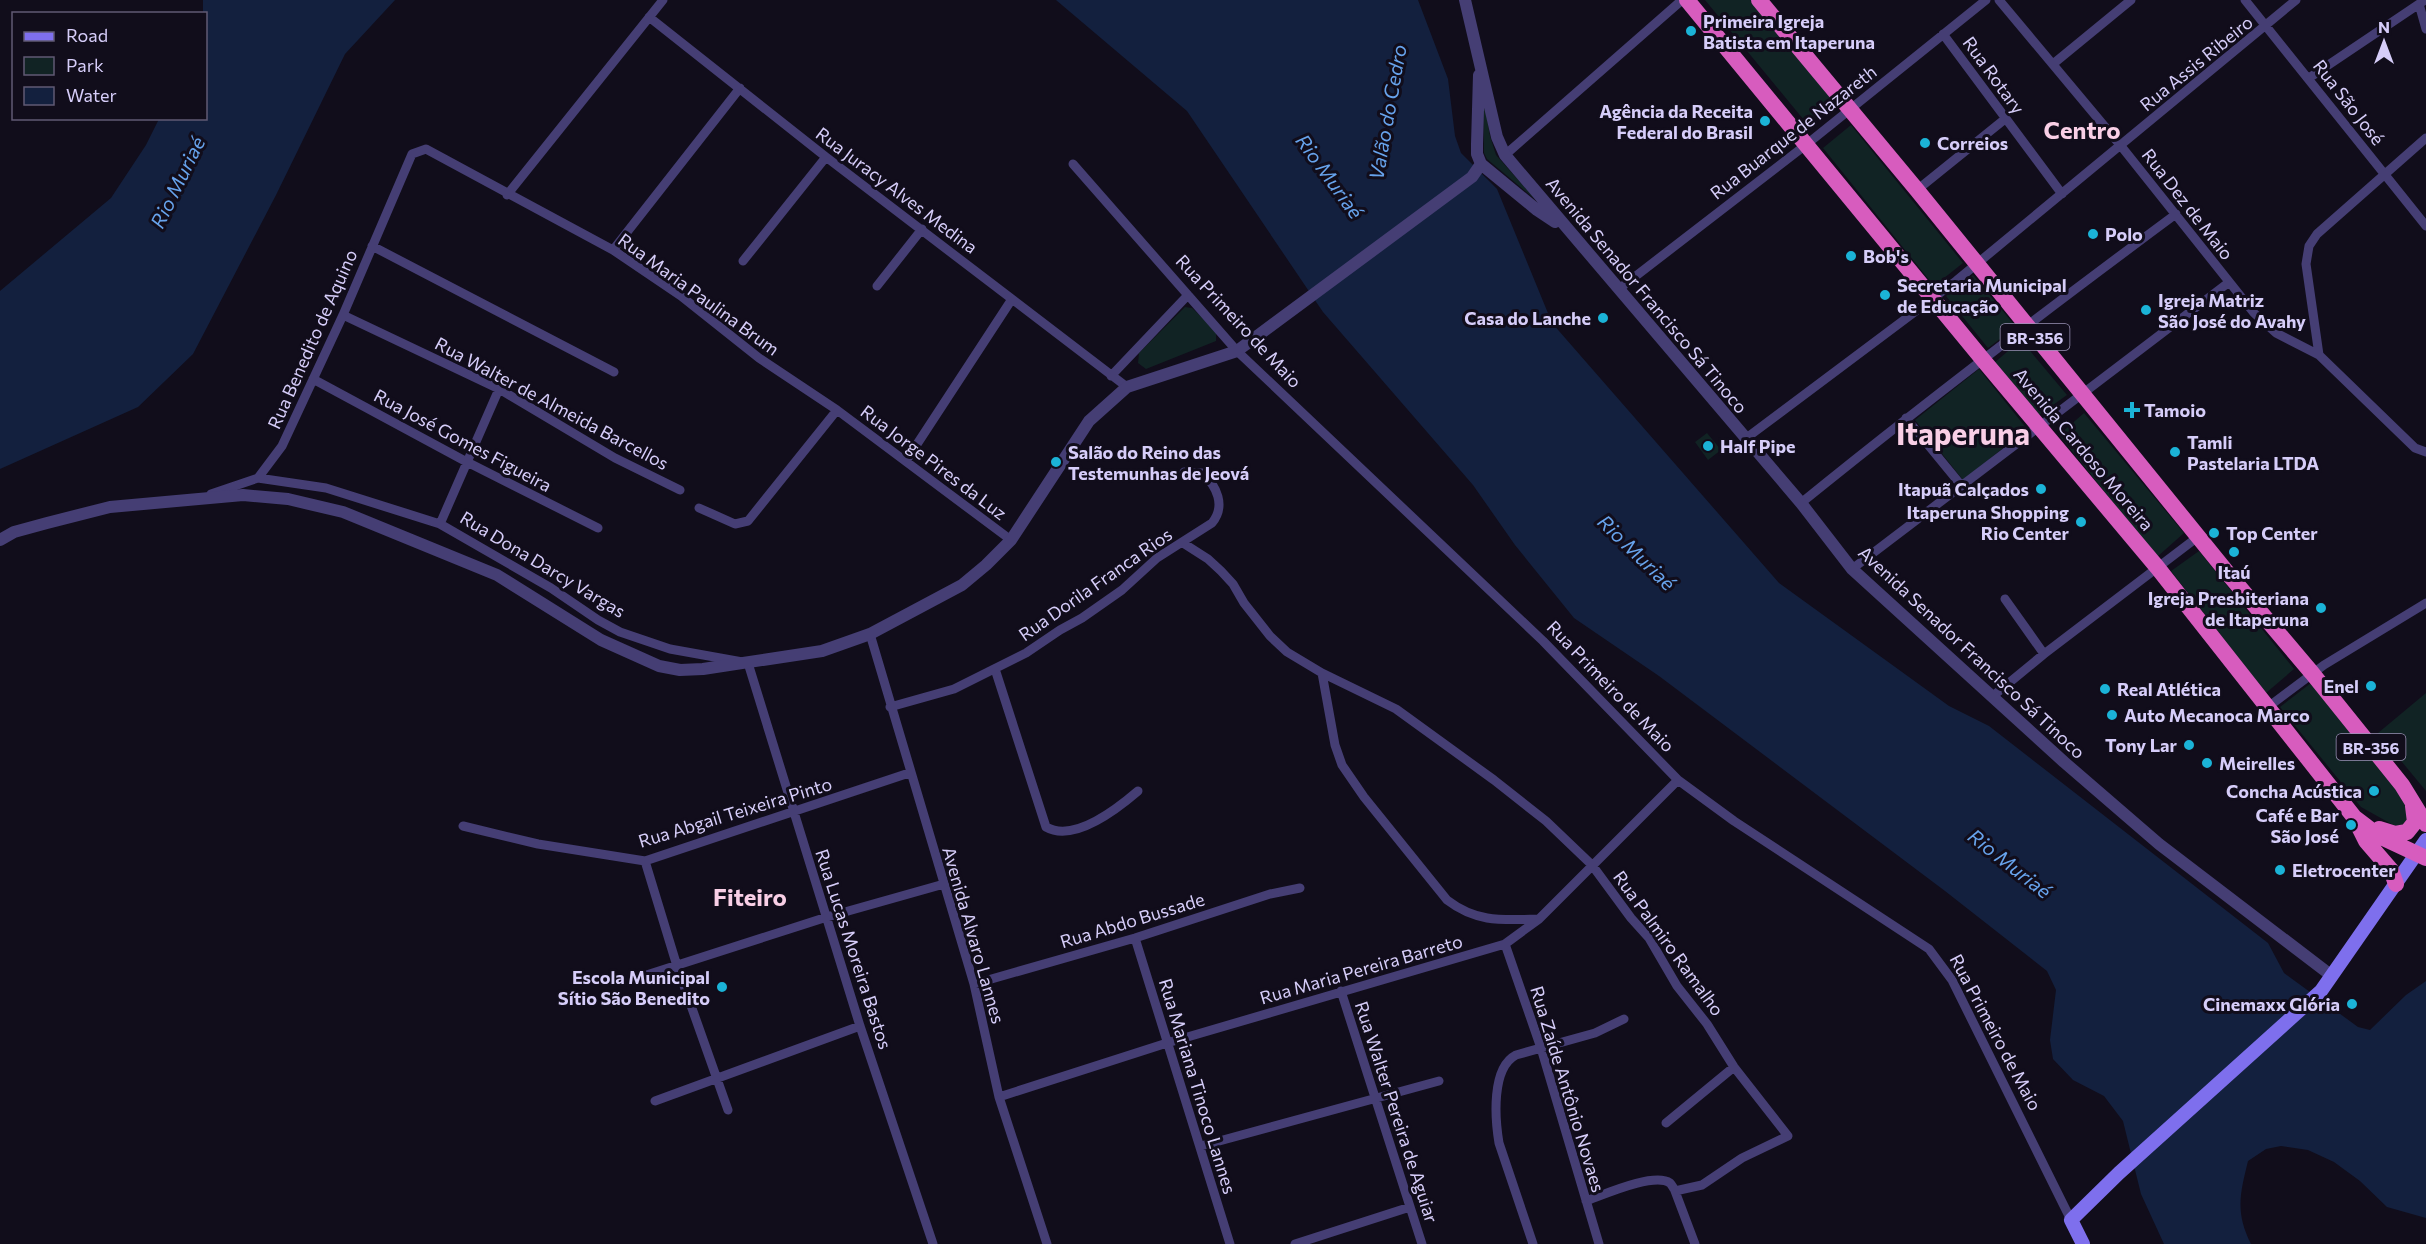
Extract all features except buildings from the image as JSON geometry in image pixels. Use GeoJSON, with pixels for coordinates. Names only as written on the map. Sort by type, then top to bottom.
{"type":"FeatureCollection","features":[{"type":"Feature","properties":{"kind":"highway","name":"Avenida Cardoso Moreira"},"geometry":{"type":"LineString","coordinates":[[1687,0],[1983,361],[2157,567],[2354,817]]}},
{"type":"Feature","properties":{"kind":"highway","name":"Avenida Cardoso Moreira"},"geometry":{"type":"LineString","coordinates":[[1760,0],[2199,536],[2318,669]]}},
{"type":"Feature","properties":{"kind":"highway","name":"BR-356"},"geometry":{"type":"LineString","coordinates":[[2318,669],[2412,800],[2426,824]]}},
{"type":"Feature","properties":{"kind":"highway"},"geometry":{"type":"LineString","coordinates":[[2354,817],[2386,832],[2403,833],[2410,830],[2415,822],[2412,800]]}},
{"type":"Feature","properties":{"kind":"highway","name":"BR-356"},"geometry":{"type":"LineString","coordinates":[[2354,817],[2379,836],[2423,850]]}},
{"type":"Feature","properties":{"kind":"highway"},"geometry":{"type":"LineString","coordinates":[[2354,817],[2366,841],[2391,870],[2396,884]]}},
{"type":"Feature","properties":{"kind":"main road"},"geometry":{"type":"LineString","coordinates":[[2071,1220],[2119,1173],[2321,991],[2396,884],[2423,850]]}},
{"type":"Feature","properties":{"kind":"main road","name":"Rua Primeiro de Maio"},"geometry":{"type":"LineString","coordinates":[[2071,1220],[2083,1244]]}},
{"type":"Feature","properties":{"kind":"street"},"geometry":{"type":"LineString","coordinates":[[507,195],[663,0]]}},
{"type":"Feature","properties":{"kind":"street"},"geometry":{"type":"LineString","coordinates":[[1505,155],[1682,0]]}},
{"type":"Feature","properties":{"kind":"street","name":"Rua Buarque de Nazareth"},"geometry":{"type":"LineString","coordinates":[[1619,289],[1807,144],[1986,0]]}},
{"type":"Feature","properties":{"kind":"street","name":"Rua Dez de Maio"},"geometry":{"type":"LineString","coordinates":[[1999,0],[2121,146],[2253,313],[2276,333],[2319,355],[2415,448],[2426,452]]}},
{"type":"Feature","properties":{"kind":"street"},"geometry":{"type":"LineString","coordinates":[[2053,64],[2132,0]]}},
{"type":"Feature","properties":{"kind":"street","name":"Rua São José"},"geometry":{"type":"LineString","coordinates":[[2245,0],[2426,225]]}},
{"type":"Feature","properties":{"kind":"street","name":"Rua Assis Ribeiro"},"geometry":{"type":"LineString","coordinates":[[1745,439],[1933,299],[2296,0]]}},
{"type":"Feature","properties":{"kind":"street","name":"Avenida Senador Francisco Sá Tinoco"},"geometry":{"type":"LineString","coordinates":[[1468,2],[1497,137],[1505,155],[1801,503],[1852,569],[2159,844],[2332,976]]}},
{"type":"Feature","properties":{"kind":"street"},"geometry":{"type":"LineString","coordinates":[[2309,78],[2422,2],[2426,29]]}},
{"type":"Feature","properties":{"kind":"street","name":"Rua Juracy Alves Medina"},"geometry":{"type":"LineString","coordinates":[[649,18],[826,157],[1127,387]]}},
{"type":"Feature","properties":{"kind":"street","name":"Rua Rotary"},"geometry":{"type":"LineString","coordinates":[[1943,34],[2062,194]]}},
{"type":"Feature","properties":{"kind":"street"},"geometry":{"type":"LineString","coordinates":[[1479,61],[1477,154],[1481,164],[1537,210],[1566,229]]}},
{"type":"Feature","properties":{"kind":"street"},"geometry":{"type":"LineString","coordinates":[[613,250],[740,88]]}},
{"type":"Feature","properties":{"kind":"street"},"geometry":{"type":"LineString","coordinates":[[1917,190],[2005,119]]}},
{"type":"Feature","properties":{"kind":"street"},"geometry":{"type":"LineString","coordinates":[[2319,355],[2306,264],[2309,246],[2318,234],[2426,138]]}},
{"type":"Feature","properties":{"kind":"street","name":"Rua Maria Paulina Brum"},"geometry":{"type":"LineString","coordinates":[[412,154],[426,149],[507,195],[613,250],[681,296],[759,358],[837,410]]}},
{"type":"Feature","properties":{"kind":"street","name":"Rua Benedito de Aquino"},"geometry":{"type":"LineString","coordinates":[[258,478],[282,446],[314,379],[412,154]]}},
{"type":"Feature","properties":{"kind":"street"},"geometry":{"type":"LineString","coordinates":[[743,261],[826,157]]}},
{"type":"Feature","properties":{"kind":"street","name":"Rua Primeiro de Maio"},"geometry":{"type":"LineString","coordinates":[[1073,164],[1237,351],[1543,641],[1678,780],[1734,821],[1929,949],[1952,980],[2071,1220]]}},
{"type":"Feature","properties":{"kind":"street","name":"Rua Dona Darcy Vargas"},"geometry":{"type":"LineString","coordinates":[[258,478],[326,488],[440,524],[551,588],[598,620],[620,632],[670,650],[748,663],[822,651],[870,634],[962,585],[1011,540],[1089,421],[1127,387],[1237,351],[1472,177],[1481,164]]}},
{"type":"Feature","properties":{"kind":"street","name":"BR-356"},"geometry":{"type":"LineString","coordinates":[[1801,503],[1906,418],[1983,361],[2025,325],[2176,214]]}},
{"type":"Feature","properties":{"kind":"street"},"geometry":{"type":"LineString","coordinates":[[877,286],[922,229]]}},
{"type":"Feature","properties":{"kind":"street"},"geometry":{"type":"LineString","coordinates":[[372,246],[614,372]]}},
{"type":"Feature","properties":{"kind":"street"},"geometry":{"type":"LineString","coordinates":[[1852,569],[2081,392],[2228,283]]}},
{"type":"Feature","properties":{"kind":"street"},"geometry":{"type":"LineString","coordinates":[[1112,376],[1188,295]]}},
{"type":"Feature","properties":{"kind":"street"},"geometry":{"type":"LineString","coordinates":[[906,461],[1012,299]]}},
{"type":"Feature","properties":{"kind":"street","name":"Rua Walter de Almeida Barcellos"},"geometry":{"type":"LineString","coordinates":[[343,315],[499,389],[615,458],[680,490]]}},
{"type":"Feature","properties":{"kind":"street","name":"Rua José Gomes Figueira"},"geometry":{"type":"LineString","coordinates":[[314,379],[465,461],[598,528]]}},
{"type":"Feature","properties":{"kind":"street"},"geometry":{"type":"LineString","coordinates":[[440,524],[465,461],[499,389]]}},
{"type":"Feature","properties":{"kind":"street"},"geometry":{"type":"LineString","coordinates":[[699,508],[735,524],[748,521],[837,410]]}},
{"type":"Feature","properties":{"kind":"street","name":"Rua Jorge Pires da Luz"},"geometry":{"type":"LineString","coordinates":[[837,410],[1011,540]]}},
{"type":"Feature","properties":{"kind":"street"},"geometry":{"type":"LineString","coordinates":[[1906,418],[1961,485]]}},
{"type":"Feature","properties":{"kind":"street","name":"Rua Dorila Franca Rios"},"geometry":{"type":"LineString","coordinates":[[890,708],[954,689],[1026,653],[1082,618],[1122,590],[1157,558],[1212,523],[1218,516],[1220,508],[1210,479],[1202,472],[1184,472]]}},
{"type":"Feature","properties":{"kind":"street"},"geometry":{"type":"LineString","coordinates":[[200,498],[258,478]]}},
{"type":"Feature","properties":{"kind":"street"},"geometry":{"type":"LineString","coordinates":[[0,540],[25,529],[110,507],[243,495],[288,499],[343,512],[497,575],[601,640],[658,666],[680,670],[748,663]]}},
{"type":"Feature","properties":{"kind":"street"},"geometry":{"type":"LineString","coordinates":[[1993,696],[2044,654],[2199,536]]}},
{"type":"Feature","properties":{"kind":"street","name":"Rua Palmiro Ramalho"},"geometry":{"type":"LineString","coordinates":[[1183,543],[1208,559],[1221,571],[1270,636],[1287,652],[1322,673],[1396,710],[1546,820],[1592,865],[1631,918],[1649,938],[1677,986],[1707,1024],[1734,1067],[1788,1136],[1742,1158],[1702,1185],[1675,1191]]}},
{"type":"Feature","properties":{"kind":"street"},"geometry":{"type":"LineString","coordinates":[[2005,599],[2044,654]]}},
{"type":"Feature","properties":{"kind":"street"},"geometry":{"type":"LineString","coordinates":[[2268,707],[2318,669],[2426,603]]}},
{"type":"Feature","properties":{"kind":"street","name":"Avenida Alvaro Lannes"},"geometry":{"type":"LineString","coordinates":[[870,634],[909,773],[974,984],[999,1097],[1047,1244]]}},
{"type":"Feature","properties":{"kind":"street","name":"Rua Lucas Moreira Bastos"},"geometry":{"type":"LineString","coordinates":[[748,663],[860,1026],[933,1244]]}},
{"type":"Feature","properties":{"kind":"street"},"geometry":{"type":"LineString","coordinates":[[995,669],[1046,827],[1053,831],[1061,831],[1092,823],[1121,806],[1138,791]]}},
{"type":"Feature","properties":{"kind":"street"},"geometry":{"type":"LineString","coordinates":[[1322,673],[1335,745],[1342,765],[1364,797],[1447,900],[1476,917],[1539,919]]}},
{"type":"Feature","properties":{"kind":"street","name":"Rua Abgail Teixeira Pinto"},"geometry":{"type":"LineString","coordinates":[[463,826],[538,844],[645,861],[909,773]]}},
{"type":"Feature","properties":{"kind":"street","name":"Rua Maria Pereira Barreto"},"geometry":{"type":"LineString","coordinates":[[999,1097],[1167,1043],[1505,944],[1539,919],[1678,780]]}},
{"type":"Feature","properties":{"kind":"street"},"geometry":{"type":"LineString","coordinates":[[645,861],[677,966],[728,1110]]}},
{"type":"Feature","properties":{"kind":"street"},"geometry":{"type":"LineString","coordinates":[[631,980],[827,917],[944,884]]}},
{"type":"Feature","properties":{"kind":"street","name":"Rua Abdo Bussade"},"geometry":{"type":"LineString","coordinates":[[974,984],[1135,938],[1239,904],[1300,888]]}},
{"type":"Feature","properties":{"kind":"street","name":"Rua Mariana Tinoco Lannes"},"geometry":{"type":"LineString","coordinates":[[1135,938],[1230,1244]]}},
{"type":"Feature","properties":{"kind":"street","name":"Rua Zaíde Antônio Novaes"},"geometry":{"type":"LineString","coordinates":[[1505,944],[1541,1048],[1599,1244]]}},
{"type":"Feature","properties":{"kind":"street","name":"Rua Walter Pereira de Aguiar"},"geometry":{"type":"LineString","coordinates":[[1341,991],[1422,1244]]}},
{"type":"Feature","properties":{"kind":"street"},"geometry":{"type":"LineString","coordinates":[[1533,1244],[1499,1143],[1496,1126],[1498,1083],[1505,1063],[1516,1055],[1595,1033],[1624,1019]]}},
{"type":"Feature","properties":{"kind":"street"},"geometry":{"type":"LineString","coordinates":[[655,1101],[860,1026]]}},
{"type":"Feature","properties":{"kind":"street"},"geometry":{"type":"LineString","coordinates":[[1666,1123],[1734,1067]]}},
{"type":"Feature","properties":{"kind":"street"},"geometry":{"type":"LineString","coordinates":[[1201,1146],[1439,1081]]}},
{"type":"Feature","properties":{"kind":"street"},"geometry":{"type":"LineString","coordinates":[[1586,1201],[1650,1180],[1661,1180],[1670,1184],[1675,1191],[1695,1244]]}},
{"type":"Feature","properties":{"kind":"street"},"geometry":{"type":"LineString","coordinates":[[1295,1244],[1410,1208]]}},
{"type":"Feature","properties":{"kind":"green space"},"geometry":{"type":"Polygon","coordinates":[[[1705,0],[1751,0],[1836,103],[1808,125],[1705,0]]]}},
{"type":"Feature","properties":{"kind":"green space"},"geometry":{"type":"Polygon","coordinates":[[[1483,96],[1496,155],[1536,200],[1487,159],[1484,153],[1483,96]]]}},
{"type":"Feature","properties":{"kind":"green space"},"geometry":{"type":"Polygon","coordinates":[[[1851,125],[1963,263],[1934,286],[1823,148],[1851,125]]]}},
{"type":"Feature","properties":{"kind":"green space"},"geometry":{"type":"Polygon","coordinates":[[[1973,275],[2016,327],[1988,348],[1946,296],[1973,275]]]}},
{"type":"Feature","properties":{"kind":"green space"},"geometry":{"type":"Polygon","coordinates":[[[1185,307],[1192,308],[1216,331],[1216,341],[1146,369],[1138,363],[1139,353],[1185,307]]]}},
{"type":"Feature","properties":{"kind":"green space"},"geometry":{"type":"Polygon","coordinates":[[[2021,340],[2067,395],[2039,415],[1994,363],[2021,340]]]}},
{"type":"Feature","properties":{"kind":"green space"},"geometry":{"type":"Polygon","coordinates":[[[1979,369],[2027,429],[1963,480],[1915,420],[1979,369]]]}},
{"type":"Feature","properties":{"kind":"green space"},"geometry":{"type":"Polygon","coordinates":[[[2084,413],[2184,533],[2157,557],[2059,435],[2084,413]]]}},
{"type":"Feature","properties":{"kind":"green space","name":"Half Pipe"},"geometry":{"type":"Polygon","coordinates":[[[1707,433],[1721,450],[1708,460],[1695,442],[1707,433]]]}},
{"type":"Feature","properties":{"kind":"green space"},"geometry":{"type":"Polygon","coordinates":[[[2199,551],[2294,669],[2266,693],[2171,571],[2199,551]]]}},
{"type":"Feature","properties":{"kind":"green space"},"geometry":{"type":"Polygon","coordinates":[[[2311,683],[2404,795],[2409,818],[2402,825],[2395,826],[2361,807],[2280,707],[2311,683]]]}},
{"type":"Feature","properties":{"kind":"green space"},"geometry":{"type":"Polygon","coordinates":[[[2426,693],[2426,791],[2378,733],[2426,693]]]}},
{"type":"Feature","properties":{"kind":"water","name":"Rio Muriaé"},"geometry":{"type":"Polygon","coordinates":[[[203,0],[395,0],[345,54],[276,195],[193,354],[138,407],[0,469],[0,291],[111,198],[146,145],[158,120],[207,120],[207,12],[203,12],[203,0]]]}},
{"type":"Feature","properties":{"kind":"water"},"geometry":{"type":"Polygon","coordinates":[[[1056,0],[1418,0],[1448,79],[1455,136],[1461,153],[1497,189],[1552,323],[1779,583],[1949,706],[1989,726],[2268,943],[2284,973],[2358,1027],[2370,1030],[2406,995],[2426,981],[2426,1218],[2387,1207],[2360,1181],[2334,1162],[2308,1150],[2281,1146],[2266,1149],[2248,1161],[2240,1203],[2243,1222],[2251,1244],[2164,1244],[2141,1194],[2123,1121],[2104,1096],[2073,1080],[2053,1059],[2050,1040],[2056,990],[2047,971],[1945,891],[1659,676],[1574,618],[1515,545],[1473,485],[1323,312],[1187,111],[1056,0]]]}},
{"type":"Feature","properties":{"kind":"place","name":"Primeira Igreja Batista em Itaperuna"},"geometry":{"type":"Point","coordinates":[1691,31]}},
{"type":"Feature","properties":{"kind":"place","name":"Agência da Receita Federal do Brasil"},"geometry":{"type":"Point","coordinates":[1765,121]}},
{"type":"Feature","properties":{"kind":"place","name":"Correios"},"geometry":{"type":"Point","coordinates":[1925,143]}},
{"type":"Feature","properties":{"kind":"place","name":"Polo"},"geometry":{"type":"Point","coordinates":[2093,234]}},
{"type":"Feature","properties":{"kind":"place","name":"Bob's"},"geometry":{"type":"Point","coordinates":[1851,256]}},
{"type":"Feature","properties":{"kind":"place","name":"Secretaria Municipal de Educação"},"geometry":{"type":"Point","coordinates":[1885,295]}},
{"type":"Feature","properties":{"kind":"place","name":"Igreja Matriz São José do Avahy"},"geometry":{"type":"Point","coordinates":[2146,310]}},
{"type":"Feature","properties":{"kind":"place","name":"Casa do Lanche"},"geometry":{"type":"Point","coordinates":[1603,318]}},
{"type":"Feature","properties":{"kind":"place","name":"Tamoio"},"geometry":{"type":"Point","coordinates":[2132,410]}},
{"type":"Feature","properties":{"kind":"place","name":"Half Pipe"},"geometry":{"type":"Point","coordinates":[1708,446]}},
{"type":"Feature","properties":{"kind":"place","name":"Tamli Pastelaria LTDA"},"geometry":{"type":"Point","coordinates":[2175,452]}},
{"type":"Feature","properties":{"kind":"place","name":"Salão do Reino das Testemunhas de Jeová"},"geometry":{"type":"Point","coordinates":[1056,462]}},
{"type":"Feature","properties":{"kind":"place","name":"Itapuã Calçados"},"geometry":{"type":"Point","coordinates":[2041,489]}},
{"type":"Feature","properties":{"kind":"place","name":"Itaperuna Shopping Rio Center"},"geometry":{"type":"Point","coordinates":[2081,522]}},
{"type":"Feature","properties":{"kind":"place","name":"Top Center"},"geometry":{"type":"Point","coordinates":[2214,533]}},
{"type":"Feature","properties":{"kind":"place","name":"Itaú"},"geometry":{"type":"Point","coordinates":[2234,552]}},
{"type":"Feature","properties":{"kind":"place","name":"Igreja Presbiteriana de Itaperuna"},"geometry":{"type":"Point","coordinates":[2321,608]}},
{"type":"Feature","properties":{"kind":"place","name":"Enel"},"geometry":{"type":"Point","coordinates":[2371,686]}},
{"type":"Feature","properties":{"kind":"place","name":"Real Atlética"},"geometry":{"type":"Point","coordinates":[2105,689]}},
{"type":"Feature","properties":{"kind":"place","name":"Auto Mecanoca Marco"},"geometry":{"type":"Point","coordinates":[2112,715]}},
{"type":"Feature","properties":{"kind":"place","name":"Tony Lar"},"geometry":{"type":"Point","coordinates":[2189,745]}},
{"type":"Feature","properties":{"kind":"place","name":"Meirelles"},"geometry":{"type":"Point","coordinates":[2207,763]}},
{"type":"Feature","properties":{"kind":"place","name":"Concha Acústica"},"geometry":{"type":"Point","coordinates":[2374,791]}},
{"type":"Feature","properties":{"kind":"place","name":"Café e Bar São José"},"geometry":{"type":"Point","coordinates":[2351,825]}},
{"type":"Feature","properties":{"kind":"place","name":"Eletrocenter"},"geometry":{"type":"Point","coordinates":[2280,870]}},
{"type":"Feature","properties":{"kind":"place","name":"Escola Municipal Sítio São Benedito"},"geometry":{"type":"Point","coordinates":[722,987]}},
{"type":"Feature","properties":{"kind":"place","name":"Cinemaxx Glória"},"geometry":{"type":"Point","coordinates":[2352,1004]}},
{"type":"Feature","properties":{"kind":"district","name":"Centro"},"geometry":{"type":"Point","coordinates":[2082,129]}},
{"type":"Feature","properties":{"kind":"district","name":"Itaperuna"},"geometry":{"type":"Point","coordinates":[1963,432]}},
{"type":"Feature","properties":{"kind":"district","name":"Fiteiro"},"geometry":{"type":"Point","coordinates":[750,896]}},
{"type":"Feature","properties":{"kind":"water label","name":"Valão do Cedro"},"geometry":{"type":"Point","coordinates":[1387,112]}}]}
